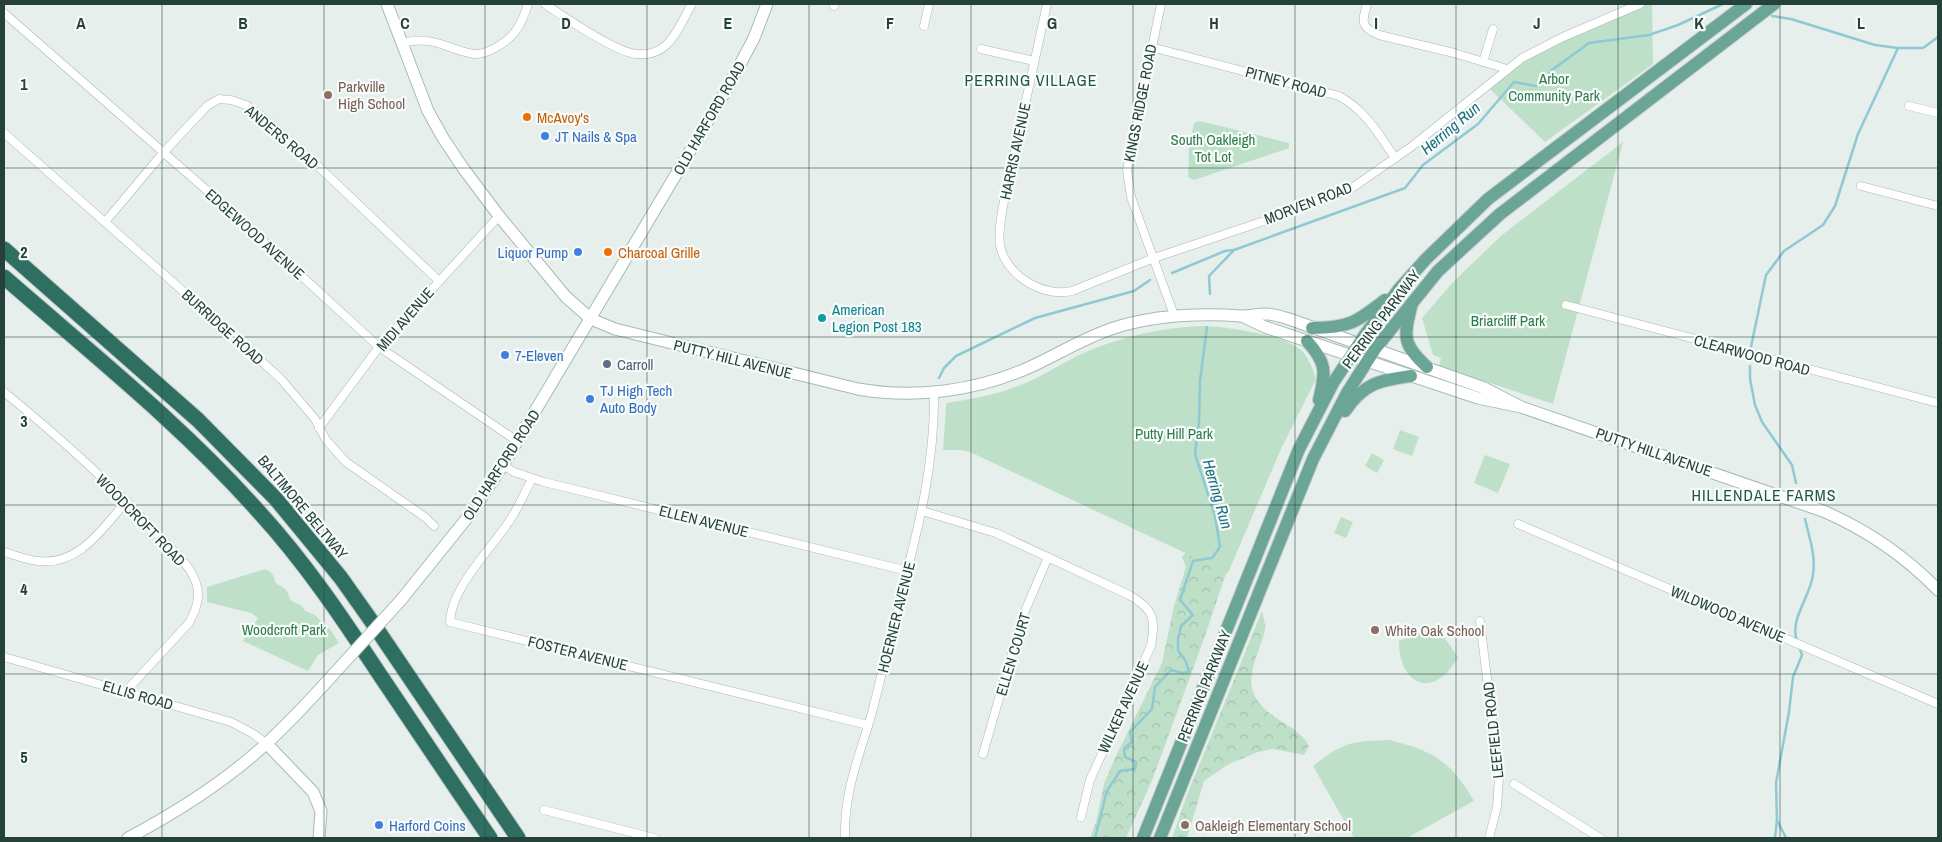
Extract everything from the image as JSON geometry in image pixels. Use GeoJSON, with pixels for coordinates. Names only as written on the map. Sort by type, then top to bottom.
{"type":"FeatureCollection","features":[{"type":"Feature","properties":{"kind":"highway","name":"BALTIMORE BELTWAY"},"geometry":{"type":"LineString","coordinates":[[4,249],[198,420],[276,499],[340,578],[370,619],[518,838]]}},
{"type":"Feature","properties":{"kind":"highway"},"geometry":{"type":"LineString","coordinates":[[4,278],[185,434],[260,512],[292,549],[346,624],[490,838]]}},
{"type":"Feature","properties":{"kind":"main road","name":"PERRING PARKWAY"},"geometry":{"type":"LineString","coordinates":[[1143,838],[1286,478],[1314,418],[1351,355],[1399,289],[1455,230],[1488,199],[1746,4]]}},
{"type":"Feature","properties":{"kind":"main road","name":"PERRING PARKWAY"},"geometry":{"type":"LineString","coordinates":[[1160,838],[1313,459],[1328,427],[1375,349],[1412,301],[1452,257],[1500,214],[1774,4]]}},
{"type":"Feature","properties":{"kind":"main road"},"geometry":{"type":"LineString","coordinates":[[1312,328],[1335,328],[1355,322],[1399,289]]}},
{"type":"Feature","properties":{"kind":"main road"},"geometry":{"type":"LineString","coordinates":[[1412,301],[1407,326],[1407,345],[1411,352],[1427,368]]}},
{"type":"Feature","properties":{"kind":"main road"},"geometry":{"type":"LineString","coordinates":[[1307,341],[1321,358],[1324,372],[1314,418]]}},
{"type":"Feature","properties":{"kind":"main road"},"geometry":{"type":"LineString","coordinates":[[1313,459],[1354,398],[1362,391],[1383,380],[1410,376]]}},
{"type":"Feature","properties":{"kind":"street","name":"PUTTY HILL AVENUE"},"geometry":{"type":"LineString","coordinates":[[387,4],[419,90],[434,123],[458,160],[498,216],[556,286],[591,319],[615,329],[858,388],[885,392],[934,392],[967,387],[998,379],[1028,368],[1096,334],[1133,323],[1174,315],[1203,313],[1242,316],[1268,314],[1375,349],[1484,388],[1521,407]]}},
{"type":"Feature","properties":{"kind":"street"},"geometry":{"type":"LineString","coordinates":[[402,43],[429,40],[474,54],[485,52],[514,33],[522,20],[528,4]]}},
{"type":"Feature","properties":{"kind":"street"},"geometry":{"type":"LineString","coordinates":[[545,4],[611,45],[627,52],[649,54],[664,47],[673,37],[692,4]]}},
{"type":"Feature","properties":{"kind":"street","name":"OLD HARFORD ROAD"},"geometry":{"type":"LineString","coordinates":[[128,838],[211,788],[267,744],[332,677],[401,600],[472,513],[591,319],[737,70],[754,38],[767,4]]}},
{"type":"Feature","properties":{"kind":"street"},"geometry":{"type":"LineString","coordinates":[[924,26],[929,4]]}},
{"type":"Feature","properties":{"kind":"street","name":"HARRIS AVENUE"},"geometry":{"type":"LineString","coordinates":[[1033,286],[1020,277],[1003,256],[999,238],[1003,206],[1046,4]]}},
{"type":"Feature","properties":{"kind":"street","name":"KINGS RIDGE ROAD"},"geometry":{"type":"LineString","coordinates":[[1161,4],[1127,170],[1131,197],[1174,315]]}},
{"type":"Feature","properties":{"kind":"street"},"geometry":{"type":"LineString","coordinates":[[1367,4],[1364,25],[1369,31],[1507,69]]}},
{"type":"Feature","properties":{"kind":"street","name":"MORVEN ROAD"},"geometry":{"type":"LineString","coordinates":[[1033,286],[1060,293],[1072,291],[1154,258],[1348,190],[1395,158],[1507,69],[1545,45],[1636,6]]}},
{"type":"Feature","properties":{"kind":"street","name":"EDGEWOOD AVENUE"},"geometry":{"type":"LineString","coordinates":[[4,13],[234,214],[379,348],[517,441]]}},
{"type":"Feature","properties":{"kind":"street"},"geometry":{"type":"LineString","coordinates":[[1483,62],[1493,29]]}},
{"type":"Feature","properties":{"kind":"street","name":"PITNEY ROAD"},"geometry":{"type":"LineString","coordinates":[[1151,47],[1338,96],[1351,102],[1360,111],[1395,158]]}},
{"type":"Feature","properties":{"kind":"street"},"geometry":{"type":"LineString","coordinates":[[981,49],[1034,61]]}},
{"type":"Feature","properties":{"kind":"street","name":"ANDERS ROAD"},"geometry":{"type":"LineString","coordinates":[[105,222],[207,106],[219,100],[237,101],[254,110],[439,281]]}},
{"type":"Feature","properties":{"kind":"street"},"geometry":{"type":"LineString","coordinates":[[1909,106],[1938,113]]}},
{"type":"Feature","properties":{"kind":"street","name":"BURRIDGE ROAD"},"geometry":{"type":"LineString","coordinates":[[4,133],[281,379],[306,408],[326,440],[346,462],[426,518],[434,526]]}},
{"type":"Feature","properties":{"kind":"street"},"geometry":{"type":"LineString","coordinates":[[1861,186],[1938,206]]}},
{"type":"Feature","properties":{"kind":"street","name":"MIDI AVENUE"},"geometry":{"type":"LineString","coordinates":[[319,428],[379,348],[498,216]]}},
{"type":"Feature","properties":{"kind":"street","name":"CLEARWOOD ROAD"},"geometry":{"type":"LineString","coordinates":[[1566,305],[1938,403]]}},
{"type":"Feature","properties":{"kind":"street","name":"PUTTY HILL AVENUE"},"geometry":{"type":"LineString","coordinates":[[1242,316],[1265,327],[1410,376],[1478,398],[1521,407],[1836,516],[1887,546],[1912,565],[1938,590]]}},
{"type":"Feature","properties":{"kind":"street","name":"HOERNER AVENUE"},"geometry":{"type":"LineString","coordinates":[[845,838],[845,811],[848,789],[868,725],[922,511],[932,452],[934,392]]}},
{"type":"Feature","properties":{"kind":"street","name":"WOODCROFT ROAD"},"geometry":{"type":"LineString","coordinates":[[4,394],[127,501],[184,563],[196,582],[198,593],[197,606],[189,623],[126,691]]}},
{"type":"Feature","properties":{"kind":"street","name":"ELLEN AVENUE"},"geometry":{"type":"LineString","coordinates":[[502,465],[532,479],[908,571]]}},
{"type":"Feature","properties":{"kind":"street","name":"FOSTER AVENUE"},"geometry":{"type":"LineString","coordinates":[[532,479],[509,522],[465,582],[451,608],[450,622],[868,725]]}},
{"type":"Feature","properties":{"kind":"street"},"geometry":{"type":"LineString","coordinates":[[4,552],[38,561],[64,559],[86,547],[127,501]]}},
{"type":"Feature","properties":{"kind":"street"},"geometry":{"type":"LineString","coordinates":[[922,511],[985,529],[1048,557]]}},
{"type":"Feature","properties":{"kind":"street","name":"WILDWOOD AVENUE"},"geometry":{"type":"LineString","coordinates":[[1518,524],[1938,704]]}},
{"type":"Feature","properties":{"kind":"street","name":"WILKER AVENUE"},"geometry":{"type":"LineString","coordinates":[[1048,557],[1140,601],[1152,615],[1154,623],[1151,646],[1090,780],[1081,817]]}},
{"type":"Feature","properties":{"kind":"street","name":"ELLEN COURT"},"geometry":{"type":"LineString","coordinates":[[982,754],[1022,618],[1048,557]]}},
{"type":"Feature","properties":{"kind":"street","name":"LEEFIELD ROAD"},"geometry":{"type":"LineString","coordinates":[[1480,621],[1499,777],[1497,807],[1489,838]]}},
{"type":"Feature","properties":{"kind":"street","name":"ELLIS ROAD"},"geometry":{"type":"LineString","coordinates":[[4,657],[241,726],[267,744]]}},
{"type":"Feature","properties":{"kind":"street"},"geometry":{"type":"LineString","coordinates":[[267,744],[313,792],[319,804],[322,818],[319,838]]}},
{"type":"Feature","properties":{"kind":"street"},"geometry":{"type":"LineString","coordinates":[[1514,784],[1600,838]]}},
{"type":"Feature","properties":{"kind":"street"},"geometry":{"type":"LineString","coordinates":[[544,810],[654,838]]}},
{"type":"Feature","properties":{"kind":"green space","name":"Arbor Community Park"},"geometry":{"type":"Polygon","coordinates":[[[1644,4],[1652,4],[1653,64],[1545,142],[1489,88],[1530,53],[1589,26],[1644,4]]]}},
{"type":"Feature","properties":{"kind":"green space","name":"South Oakleigh Tot Lot"},"geometry":{"type":"Polygon","coordinates":[[[1200,121],[1289,143],[1289,148],[1194,180],[1188,177],[1189,149],[1194,123],[1200,121]]]}},
{"type":"Feature","properties":{"kind":"green space","name":"Briarcliff Park"},"geometry":{"type":"Polygon","coordinates":[[[1623,142],[1553,404],[1439,366],[1441,358],[1433,355],[1422,318],[1454,281],[1502,235],[1623,142]]]}},
{"type":"Feature","properties":{"kind":"green space","name":"Putty Hill Park"},"geometry":{"type":"Polygon","coordinates":[[[1201,326],[1254,332],[1294,345],[1307,357],[1316,379],[1281,449],[1228,573],[970,452],[943,450],[947,403],[992,394],[1018,386],[1079,355],[1124,338],[1154,331],[1201,326]]]}},
{"type":"Feature","properties":{"kind":"green space"},"geometry":{"type":"Polygon","coordinates":[[[1400,430],[1419,437],[1412,456],[1393,449],[1400,430]]]}},
{"type":"Feature","properties":{"kind":"green space"},"geometry":{"type":"Polygon","coordinates":[[[1372,453],[1384,460],[1377,473],[1365,466],[1372,453]]]}},
{"type":"Feature","properties":{"kind":"green space"},"geometry":{"type":"Polygon","coordinates":[[[1485,455],[1510,464],[1498,493],[1474,483],[1485,455]]]}},
{"type":"Feature","properties":{"kind":"green space"},"geometry":{"type":"Polygon","coordinates":[[[1251,511],[1224,579],[1153,778],[1126,838],[1090,838],[1096,822],[1104,784],[1162,663],[1174,606],[1186,567],[1182,557],[1188,550],[1251,511]]]}},
{"type":"Feature","properties":{"kind":"green space"},"geometry":{"type":"Polygon","coordinates":[[[1341,517],[1353,522],[1346,538],[1334,533],[1341,517]]]}},
{"type":"Feature","properties":{"kind":"green space","name":"Woodcroft Park"},"geometry":{"type":"Polygon","coordinates":[[[265,569],[272,574],[275,582],[286,590],[291,600],[301,605],[305,611],[315,615],[322,624],[330,629],[339,643],[318,655],[308,671],[243,641],[258,618],[251,613],[207,602],[207,587],[265,569]]]}},
{"type":"Feature","properties":{"kind":"green space"},"geometry":{"type":"Polygon","coordinates":[[[1262,611],[1265,630],[1252,670],[1251,678],[1254,694],[1266,710],[1297,732],[1309,746],[1304,755],[1273,749],[1258,752],[1229,764],[1204,781],[1187,838],[1172,838],[1187,795],[1262,611]]]}},
{"type":"Feature","properties":{"kind":"green space"},"geometry":{"type":"Polygon","coordinates":[[[1430,628],[1439,630],[1458,657],[1440,679],[1430,683],[1420,682],[1412,678],[1405,669],[1399,641],[1430,628]]]}},
{"type":"Feature","properties":{"kind":"green space"},"geometry":{"type":"Polygon","coordinates":[[[1390,740],[1418,749],[1440,760],[1457,776],[1474,801],[1407,838],[1354,838],[1313,766],[1332,752],[1348,744],[1390,740]]]}},
{"type":"Feature","properties":{"kind":"waterway","name":"Herring Run"},"geometry":{"type":"LineString","coordinates":[[1210,294],[1209,276],[1234,250],[1405,188],[1423,165],[1478,124],[1514,82],[1536,86],[1546,80],[1552,70],[1589,43],[1649,35],[1678,25],[1723,4]]}},
{"type":"Feature","properties":{"kind":"waterway","name":"Herring Run"},"geometry":{"type":"LineString","coordinates":[[1772,16],[1791,19],[1875,45],[1898,48],[1923,48],[1938,37]]}},
{"type":"Feature","properties":{"kind":"waterway"},"geometry":{"type":"LineString","coordinates":[[1751,347],[1766,275],[1784,251],[1823,225],[1835,206],[1858,134],[1898,48]]}},
{"type":"Feature","properties":{"kind":"waterway"},"geometry":{"type":"LineString","coordinates":[[1172,273],[1225,251],[1234,250]]}},
{"type":"Feature","properties":{"kind":"waterway"},"geometry":{"type":"LineString","coordinates":[[939,378],[944,368],[956,356],[1035,318],[1134,291],[1150,280]]}},
{"type":"Feature","properties":{"kind":"waterway","name":"Herring Run"},"geometry":{"type":"LineString","coordinates":[[1095,838],[1107,791],[1120,771],[1135,769],[1136,762],[1125,757],[1124,749],[1132,742],[1130,732],[1152,709],[1155,687],[1171,670],[1182,673],[1189,672],[1186,662],[1178,650],[1178,640],[1181,626],[1193,615],[1180,600],[1193,561],[1212,558],[1220,547],[1215,516],[1195,454],[1199,422],[1200,381],[1207,327]]}},
{"type":"Feature","properties":{"kind":"waterway"},"geometry":{"type":"LineString","coordinates":[[1750,366],[1750,379],[1755,405],[1762,422],[1792,465],[1796,483]]}},
{"type":"Feature","properties":{"kind":"waterway"},"geometry":{"type":"LineString","coordinates":[[1797,641],[1795,633],[1796,624],[1809,591],[1814,567],[1812,546],[1805,519]]}},
{"type":"Feature","properties":{"kind":"waterway"},"geometry":{"type":"LineString","coordinates":[[1775,838],[1777,820],[1776,783],[1789,712],[1793,677],[1802,655],[1799,646]]}},
{"type":"Feature","properties":{"kind":"waterway"},"geometry":{"type":"LineString","coordinates":[[1778,822],[1786,838]]}},
{"type":"Feature","properties":{"kind":"place","name":"Parkville High School"},"geometry":{"type":"Point","coordinates":[328,95]}},
{"type":"Feature","properties":{"kind":"place","name":"McAvoy's"},"geometry":{"type":"Point","coordinates":[527,117]}},
{"type":"Feature","properties":{"kind":"place","name":"JT Nails & Spa"},"geometry":{"type":"Point","coordinates":[545,136]}},
{"type":"Feature","properties":{"kind":"place","name":"Liquor Pump"},"geometry":{"type":"Point","coordinates":[578,252]}},
{"type":"Feature","properties":{"kind":"place","name":"Charcoal Grille"},"geometry":{"type":"Point","coordinates":[608,252]}},
{"type":"Feature","properties":{"kind":"place","name":"American Legion Post 183"},"geometry":{"type":"Point","coordinates":[822,318]}},
{"type":"Feature","properties":{"kind":"place","name":"7-Eleven"},"geometry":{"type":"Point","coordinates":[505,355]}},
{"type":"Feature","properties":{"kind":"place","name":"Carroll"},"geometry":{"type":"Point","coordinates":[607,364]}},
{"type":"Feature","properties":{"kind":"place","name":"TJ High Tech Auto Body"},"geometry":{"type":"Point","coordinates":[590,399]}},
{"type":"Feature","properties":{"kind":"place","name":"White Oak School"},"geometry":{"type":"Point","coordinates":[1375,630]}},
{"type":"Feature","properties":{"kind":"place","name":"Harford Coins"},"geometry":{"type":"Point","coordinates":[379,825]}},
{"type":"Feature","properties":{"kind":"place","name":"Oakleigh Elementary School"},"geometry":{"type":"Point","coordinates":[1185,825]}},
{"type":"Feature","properties":{"kind":"district","name":"PERRING VILLAGE"},"geometry":{"type":"Point","coordinates":[1031,80]}},
{"type":"Feature","properties":{"kind":"district","name":"HILLENDALE FARMS"},"geometry":{"type":"Point","coordinates":[1764,495]}}]}
